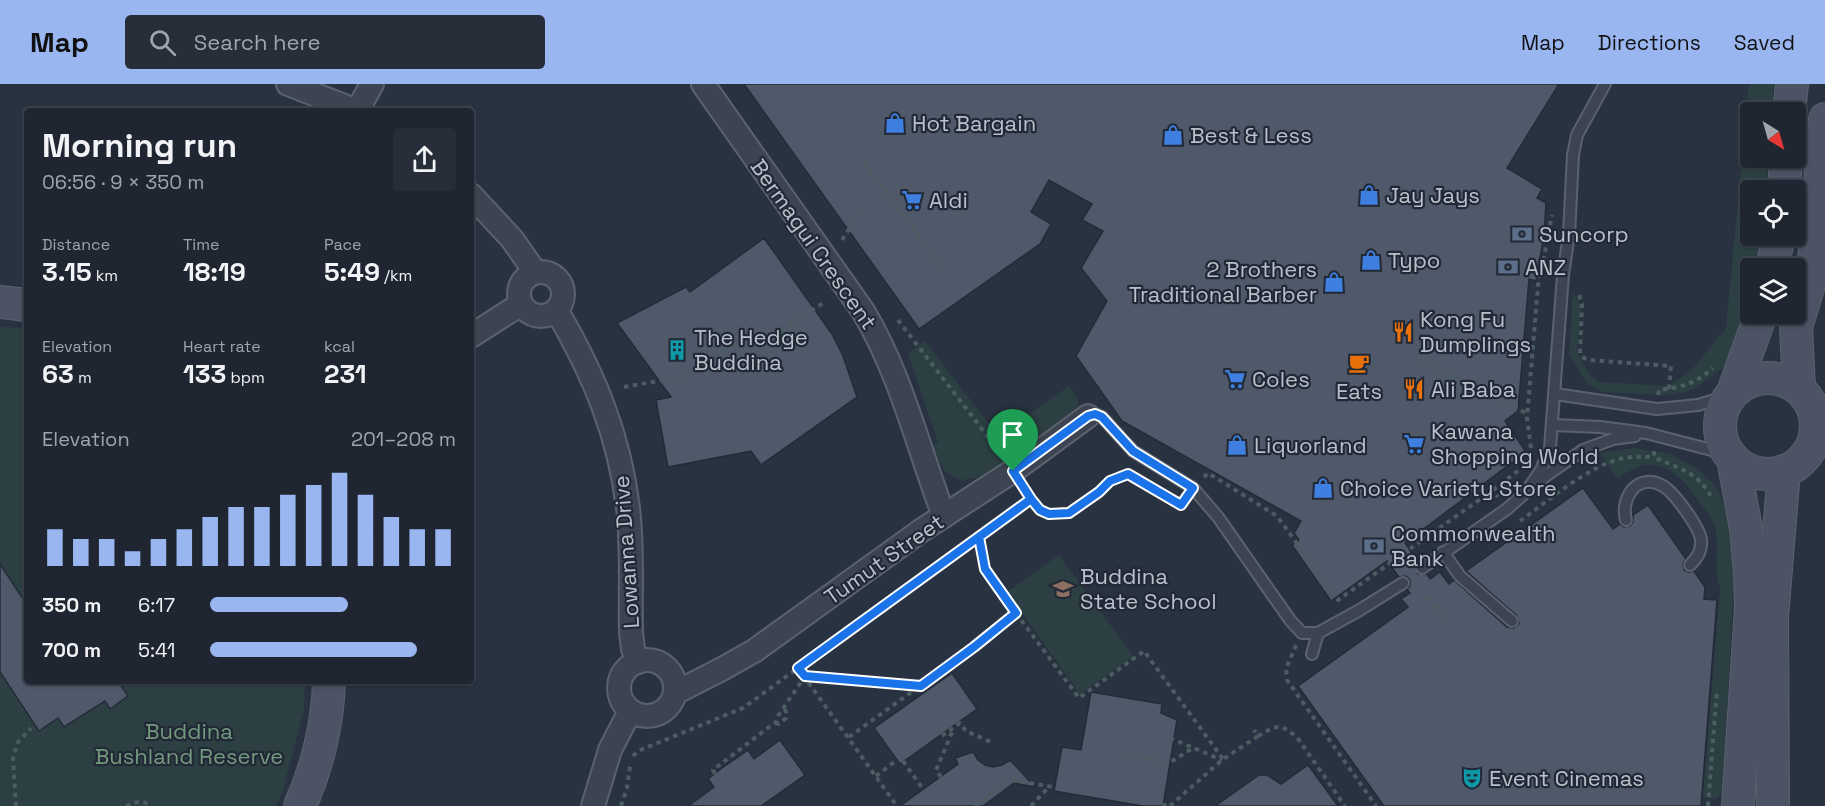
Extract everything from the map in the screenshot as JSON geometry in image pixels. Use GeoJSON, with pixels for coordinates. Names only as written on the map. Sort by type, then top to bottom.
{"type":"FeatureCollection","features":[{"type":"Feature","properties":{"kind":"main road"},"geometry":{"type":"LineString","coordinates":[[1799,388],[1796,327],[1813,272],[1822,199],[1825,119]]}},
{"type":"Feature","properties":{"kind":"main road"},"geometry":{"type":"LineString","coordinates":[[0,302],[24,305]]}},
{"type":"Feature","properties":{"kind":"main road"},"geometry":{"type":"LineString","coordinates":[[1732,394],[1747,382],[1763,378],[1779,379],[1799,388],[1810,401],[1820,435],[1806,455],[1794,466],[1784,471],[1767,474],[1751,471],[1732,457],[1724,445],[1720,424],[1724,407],[1732,394],[1748,324]]}},
{"type":"Feature","properties":{"kind":"main road"},"geometry":{"type":"LineString","coordinates":[[1732,457],[1746,528],[1751,608],[1738,806]]}},
{"type":"Feature","properties":{"kind":"main road"},"geometry":{"type":"LineString","coordinates":[[1773,806],[1772,616],[1784,471]]}},
{"type":"Feature","properties":{"kind":"main road"},"geometry":{"type":"LineString","coordinates":[[300,806],[320,749],[329,684]]}},
{"type":"Feature","properties":{"kind":"street"},"geometry":{"type":"LineString","coordinates":[[288,84],[349,108]]}},
{"type":"Feature","properties":{"kind":"street"},"geometry":{"type":"LineString","coordinates":[[359,108],[372,84]]}},
{"type":"Feature","properties":{"kind":"street","name":"Bermagui Crescent"},"geometry":{"type":"LineString","coordinates":[[703,84],[863,311],[877,335],[906,406],[944,516]]}},
{"type":"Feature","properties":{"kind":"street"},"geometry":{"type":"LineString","coordinates":[[474,198],[512,239],[535,272]]}},
{"type":"Feature","properties":{"kind":"street"},"geometry":{"type":"LineString","coordinates":[[535,272],[550,273],[561,283],[564,297],[557,311],[551,315],[530,314],[521,304],[519,294],[521,285],[526,277],[535,272]]}},
{"type":"Feature","properties":{"kind":"street"},"geometry":{"type":"LineString","coordinates":[[474,334],[521,304]]}},
{"type":"Feature","properties":{"kind":"street","name":"Lowanna Drive"},"geometry":{"type":"LineString","coordinates":[[557,311],[594,381],[619,457],[628,509],[631,632],[633,649],[638,662]]}},
{"type":"Feature","properties":{"kind":"street","name":"Tumut Street"},"geometry":{"type":"LineString","coordinates":[[675,693],[754,651],[944,516],[1013,471],[1088,416]]}},
{"type":"Feature","properties":{"kind":"street"},"geometry":{"type":"LineString","coordinates":[[654,661],[662,664],[672,676],[675,693],[672,702],[657,714],[638,715],[624,705],[621,697],[619,688],[621,680],[630,666],[638,662],[654,661]]}},
{"type":"Feature","properties":{"kind":"street"},"geometry":{"type":"LineString","coordinates":[[593,806],[610,750],[630,711]]}},
{"type":"Feature","properties":{"kind":"lane"},"geometry":{"type":"LineString","coordinates":[[1532,485],[1550,448],[1563,275],[1569,234],[1573,155],[1577,135],[1605,84]]}},
{"type":"Feature","properties":{"kind":"lane"},"geometry":{"type":"LineString","coordinates":[[1555,394],[1658,409],[1698,405],[1732,394]]}},
{"type":"Feature","properties":{"kind":"lane"},"geometry":{"type":"LineString","coordinates":[[1088,416],[1095,414],[1102,417],[1133,451],[1193,488],[1218,517],[1290,620],[1302,633],[1318,633],[1403,582]]}},
{"type":"Feature","properties":{"kind":"lane"},"geometry":{"type":"LineString","coordinates":[[1552,425],[1600,427],[1651,435],[1732,457]]}},
{"type":"Feature","properties":{"kind":"lane"},"geometry":{"type":"LineString","coordinates":[[1422,568],[1507,508],[1532,485],[1583,450],[1613,439],[1651,435]]}},
{"type":"Feature","properties":{"kind":"lane"},"geometry":{"type":"LineString","coordinates":[[1626,520],[1625,500],[1633,488],[1652,482],[1669,490],[1699,532],[1701,547],[1699,554],[1690,565]]}},
{"type":"Feature","properties":{"kind":"lane"},"geometry":{"type":"LineString","coordinates":[[1443,552],[1460,576],[1512,621]]}},
{"type":"Feature","properties":{"kind":"lane"},"geometry":{"type":"LineString","coordinates":[[1312,654],[1318,633]]}},
{"type":"Feature","properties":{"kind":"path"},"geometry":{"type":"LineString","coordinates":[[864,162],[946,273]]}},
{"type":"Feature","properties":{"kind":"path"},"geometry":{"type":"LineString","coordinates":[[842,240],[862,209]]}},
{"type":"Feature","properties":{"kind":"path"},"geometry":{"type":"LineString","coordinates":[[1530,451],[1532,444],[1528,414],[1539,273],[1552,213]]}},
{"type":"Feature","properties":{"kind":"path"},"geometry":{"type":"LineString","coordinates":[[1577,292],[1582,304],[1580,353],[1584,358],[1671,366],[1669,389]]}},
{"type":"Feature","properties":{"kind":"path"},"geometry":{"type":"LineString","coordinates":[[781,331],[823,303]]}},
{"type":"Feature","properties":{"kind":"path"},"geometry":{"type":"LineString","coordinates":[[898,320],[1040,510],[1049,514],[1069,513],[1099,492],[1110,481],[1128,474],[1181,505],[1208,473],[1277,516],[1338,600],[1493,490],[1523,465]]}},
{"type":"Feature","properties":{"kind":"path"},"geometry":{"type":"LineString","coordinates":[[624,387],[687,376],[740,342],[753,349],[768,340]]}},
{"type":"Feature","properties":{"kind":"path"},"geometry":{"type":"LineString","coordinates":[[1416,359],[1528,414]]}},
{"type":"Feature","properties":{"kind":"path"},"geometry":{"type":"LineString","coordinates":[[1658,396],[1659,390],[1683,387],[1702,377],[1720,362]]}},
{"type":"Feature","properties":{"kind":"path"},"geometry":{"type":"LineString","coordinates":[[1517,523],[1586,474],[1621,458],[1636,456],[1654,455],[1696,476],[1707,489],[1714,503]]}},
{"type":"Feature","properties":{"kind":"path"},"geometry":{"type":"LineString","coordinates":[[1493,490],[1507,508]]}},
{"type":"Feature","properties":{"kind":"path"},"geometry":{"type":"LineString","coordinates":[[621,806],[627,788],[630,759],[638,751],[743,708],[1031,499]]}},
{"type":"Feature","properties":{"kind":"path"},"geometry":{"type":"LineString","coordinates":[[979,537],[985,569],[1079,698],[1144,651],[1223,759]]}},
{"type":"Feature","properties":{"kind":"path"},"geometry":{"type":"LineString","coordinates":[[1428,597],[1445,621]]}},
{"type":"Feature","properties":{"kind":"path"},"geometry":{"type":"LineString","coordinates":[[849,737],[974,647],[1016,613]]}},
{"type":"Feature","properties":{"kind":"path"},"geometry":{"type":"LineString","coordinates":[[1302,633],[1286,669],[1287,680],[1376,806]]}},
{"type":"Feature","properties":{"kind":"path"},"geometry":{"type":"LineString","coordinates":[[798,668],[897,806]]}},
{"type":"Feature","properties":{"kind":"path"},"geometry":{"type":"LineString","coordinates":[[805,676],[921,686]]}},
{"type":"Feature","properties":{"kind":"path"},"geometry":{"type":"LineString","coordinates":[[715,774],[713,770],[775,723],[805,676]]}},
{"type":"Feature","properties":{"kind":"path"},"geometry":{"type":"LineString","coordinates":[[1708,806],[1718,678]]}},
{"type":"Feature","properties":{"kind":"path"},"geometry":{"type":"LineString","coordinates":[[775,723],[779,724],[786,718],[784,708]]}},
{"type":"Feature","properties":{"kind":"path"},"geometry":{"type":"LineString","coordinates":[[942,736],[960,723],[966,731],[993,743]]}},
{"type":"Feature","properties":{"kind":"path"},"geometry":{"type":"LineString","coordinates":[[1166,805],[1223,759],[1274,726],[1285,727],[1299,740],[1345,806]]}},
{"type":"Feature","properties":{"kind":"path"},"geometry":{"type":"LineString","coordinates":[[941,777],[936,770],[954,727]]}},
{"type":"Feature","properties":{"kind":"path"},"geometry":{"type":"LineString","coordinates":[[16,806],[13,758],[18,742],[31,728]]}},
{"type":"Feature","properties":{"kind":"path"},"geometry":{"type":"LineString","coordinates":[[1254,730],[1258,736]]}},
{"type":"Feature","properties":{"kind":"path"},"geometry":{"type":"LineString","coordinates":[[1170,738],[1223,759]]}},
{"type":"Feature","properties":{"kind":"path"},"geometry":{"type":"LineString","coordinates":[[1123,758],[1123,754],[1169,763],[1193,748]]}},
{"type":"Feature","properties":{"kind":"path"},"geometry":{"type":"LineString","coordinates":[[876,776],[897,760]]}},
{"type":"Feature","properties":{"kind":"path"},"geometry":{"type":"LineString","coordinates":[[903,761],[923,789]]}},
{"type":"Feature","properties":{"kind":"path"},"geometry":{"type":"LineString","coordinates":[[975,806],[1012,780],[1054,787]]}},
{"type":"Feature","properties":{"kind":"path"},"geometry":{"type":"LineString","coordinates":[[1031,806],[1048,786]]}},
{"type":"Feature","properties":{"kind":"path"},"geometry":{"type":"LineString","coordinates":[[126,806],[137,801],[150,805]]}},
{"type":"Feature","properties":{"kind":"green space"},"geometry":{"type":"Polygon","coordinates":[[[1749,84],[1774,84],[1773,102],[1747,102],[1749,84]]]}},
{"type":"Feature","properties":{"kind":"green space"},"geometry":{"type":"Polygon","coordinates":[[[1741,168],[1767,168],[1767,180],[1740,180],[1740,246],[1761,246],[1761,258],[1740,258],[1740,324],[1744,324],[1739,341],[1725,366],[1697,387],[1683,393],[1658,395],[1601,392],[1587,384],[1569,354],[1573,293],[1581,305],[1577,352],[1588,372],[1598,382],[1668,386],[1691,371],[1726,328],[1741,168]]]}},
{"type":"Feature","properties":{"kind":"green space","name":"Buddina Bushland Reserve"},"geometry":{"type":"Polygon","coordinates":[[[0,327],[24,328],[24,684],[305,684],[304,711],[282,793],[276,806],[0,806],[0,327]]]}},
{"type":"Feature","properties":{"kind":"green space"},"geometry":{"type":"Polygon","coordinates":[[[925,341],[998,436],[1069,386],[1079,405],[982,477],[960,480],[946,472],[929,447],[938,443],[908,353],[925,341]]]}},
{"type":"Feature","properties":{"kind":"green space"},"geometry":{"type":"Polygon","coordinates":[[[1634,448],[1670,454],[1696,468],[1717,487],[1730,522],[1734,585],[1722,793],[1716,799],[1703,798],[1720,589],[1717,572],[1716,532],[1711,518],[1690,489],[1672,472],[1653,465],[1642,466],[1630,470],[1618,479],[1600,453],[1634,448]]]}},
{"type":"Feature","properties":{"kind":"green space"},"geometry":{"type":"Polygon","coordinates":[[[1059,555],[1133,656],[1080,694],[1007,592],[1059,555]]]}},
{"type":"Feature","properties":{"kind":"building","name":"Kawana Shopping World"},"geometry":{"type":"Polygon","coordinates":[[[744,84],[1559,84],[1507,168],[1542,189],[1537,198],[1546,203],[1544,235],[1536,281],[1529,279],[1518,411],[1505,421],[1526,452],[1405,543],[1418,562],[1415,568],[1418,574],[1427,574],[1430,579],[1440,572],[1449,584],[1454,580],[1507,627],[1514,628],[1519,623],[1517,616],[1466,571],[1583,488],[1613,529],[1620,524],[1624,527],[1630,526],[1633,522],[1633,515],[1648,505],[1686,559],[1683,564],[1684,570],[1694,571],[1705,587],[1704,599],[1717,600],[1701,806],[1384,806],[1298,686],[1408,607],[1401,599],[1410,593],[1407,589],[1410,586],[1410,580],[1406,576],[1399,577],[1387,561],[1331,601],[1292,545],[1299,540],[1294,533],[1301,521],[1122,421],[1076,356],[1107,301],[1081,268],[1103,231],[1082,220],[1092,204],[1049,180],[1031,212],[1051,224],[1040,244],[919,329],[744,84]]]}},
{"type":"Feature","properties":{"kind":"building","name":"The Hedge Buddina"},"geometry":{"type":"Polygon","coordinates":[[[764,238],[832,334],[843,356],[857,397],[761,465],[751,451],[668,467],[656,400],[671,397],[617,323],[686,287],[690,292],[764,238]]]}},
{"type":"Feature","properties":{"kind":"building"},"geometry":{"type":"Polygon","coordinates":[[[0,564],[24,600],[24,684],[120,684],[128,696],[110,709],[105,701],[64,727],[58,718],[39,731],[0,672],[0,564]]]}},
{"type":"Feature","properties":{"kind":"building"},"geometry":{"type":"Polygon","coordinates":[[[952,673],[977,709],[900,764],[874,728],[952,673]]]}},
{"type":"Feature","properties":{"kind":"building"},"geometry":{"type":"Polygon","coordinates":[[[1091,692],[1162,704],[1161,713],[1177,720],[1163,806],[1143,806],[1054,791],[1062,747],[1081,750],[1091,692]]]}},
{"type":"Feature","properties":{"kind":"building"},"geometry":{"type":"Polygon","coordinates":[[[780,740],[805,775],[761,806],[688,806],[714,787],[708,779],[722,768],[748,750],[754,759],[780,740]]]}},
{"type":"Feature","properties":{"kind":"building"},"geometry":{"type":"Polygon","coordinates":[[[973,752],[978,760],[993,767],[1010,760],[1035,787],[1014,783],[983,806],[900,806],[958,764],[955,758],[973,752]]]}},
{"type":"Feature","properties":{"kind":"building"},"geometry":{"type":"Polygon","coordinates":[[[1308,765],[1338,806],[1215,806],[1259,775],[1267,775],[1281,784],[1308,765]]]}},
{"type":"Feature","properties":{"kind":"place","name":"Hot Bargain"},"geometry":{"type":"Point","coordinates":[895,123]}},
{"type":"Feature","properties":{"kind":"place","name":"Best & Less"},"geometry":{"type":"Point","coordinates":[1173,135]}},
{"type":"Feature","properties":{"kind":"place","name":"Jay Jays"},"geometry":{"type":"Point","coordinates":[1369,195]}},
{"type":"Feature","properties":{"kind":"place","name":"Aldi"},"geometry":{"type":"Point","coordinates":[912,200]}},
{"type":"Feature","properties":{"kind":"place","name":"Suncorp"},"geometry":{"type":"Point","coordinates":[1522,234]}},
{"type":"Feature","properties":{"kind":"place","name":"Typo"},"geometry":{"type":"Point","coordinates":[1371,260]}},
{"type":"Feature","properties":{"kind":"place","name":"ANZ"},"geometry":{"type":"Point","coordinates":[1508,267]}},
{"type":"Feature","properties":{"kind":"place","name":"2 Brothers Traditional Barber"},"geometry":{"type":"Point","coordinates":[1334,282]}},
{"type":"Feature","properties":{"kind":"place","name":"Kong Fu Dumplings"},"geometry":{"type":"Point","coordinates":[1403,332]}},
{"type":"Feature","properties":{"kind":"place","name":"The Hedge Buddina"},"geometry":{"type":"Point","coordinates":[677,350]}},
{"type":"Feature","properties":{"kind":"place","name":"Eats"},"geometry":{"type":"Point","coordinates":[1359,363]}},
{"type":"Feature","properties":{"kind":"place","name":"Coles"},"geometry":{"type":"Point","coordinates":[1235,379]}},
{"type":"Feature","properties":{"kind":"place","name":"Ali Baba"},"geometry":{"type":"Point","coordinates":[1414,389]}},
{"type":"Feature","properties":{"kind":"place","name":"Kawana Shopping World"},"geometry":{"type":"Point","coordinates":[1414,444]}},
{"type":"Feature","properties":{"kind":"place","name":"Liquorland"},"geometry":{"type":"Point","coordinates":[1237,445]}},
{"type":"Feature","properties":{"kind":"place","name":"Choice Variety Store"},"geometry":{"type":"Point","coordinates":[1323,488]}},
{"type":"Feature","properties":{"kind":"place","name":"Commonwealth Bank"},"geometry":{"type":"Point","coordinates":[1374,546]}},
{"type":"Feature","properties":{"kind":"place","name":"Buddina State School"},"geometry":{"type":"Point","coordinates":[1063,589]}},
{"type":"Feature","properties":{"kind":"place","name":"Event Cinemas"},"geometry":{"type":"Point","coordinates":[1472,778]}},
{"type":"Feature","properties":{"kind":"route"},"geometry":{"type":"LineString","coordinates":[[1013,471],[1031,499],[798,668],[805,676],[921,686],[994,632],[1016,613],[985,569],[979,537],[1031,499],[1040,510],[1049,514],[1069,513],[1099,492],[1110,481],[1128,474],[1181,505],[1193,488],[1133,451],[1102,417],[1095,414],[1088,416],[1013,471]]}}]}
